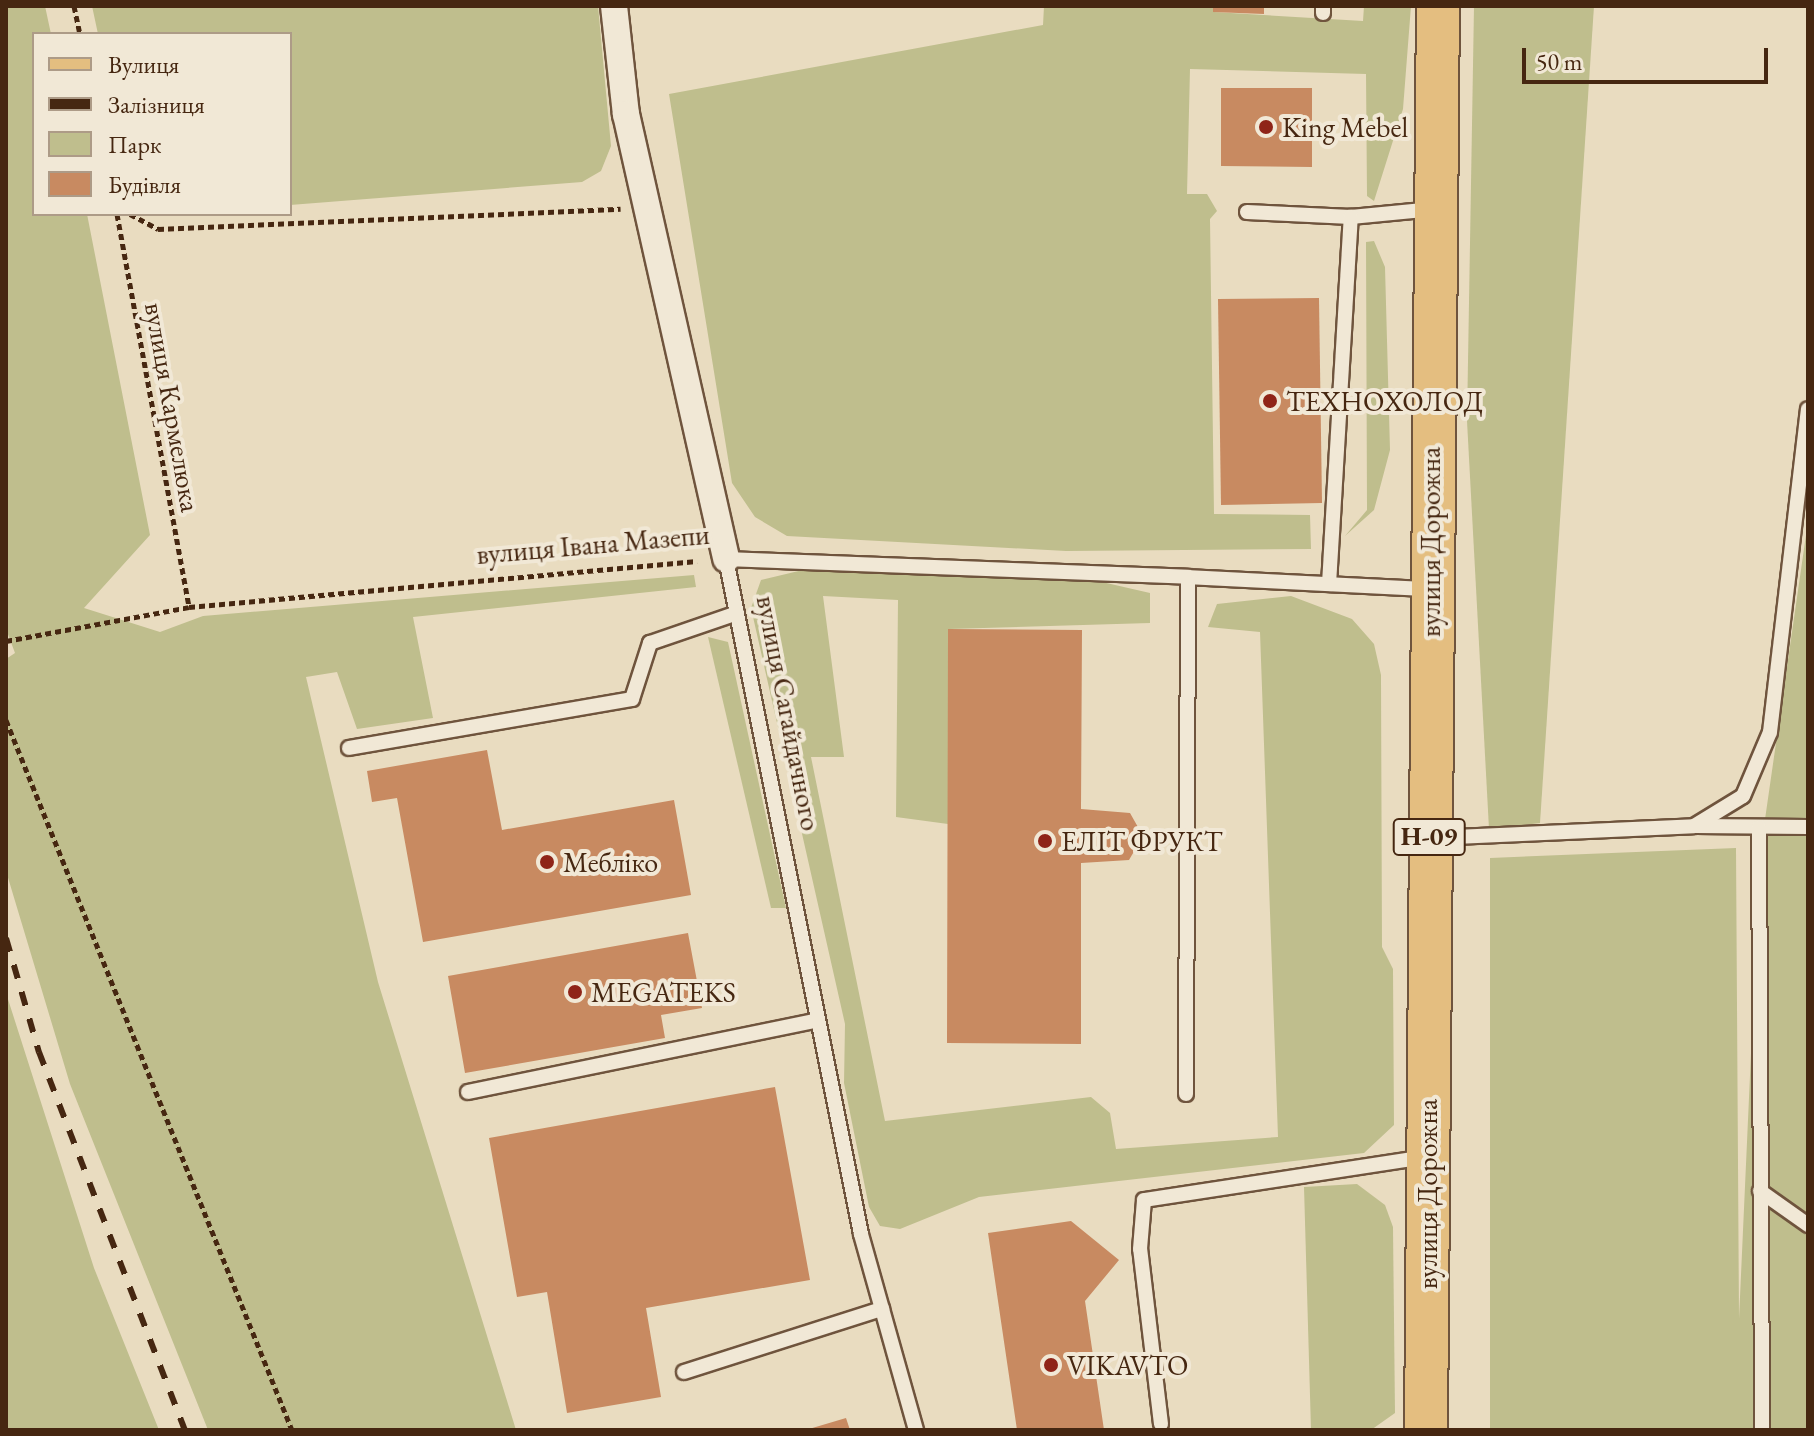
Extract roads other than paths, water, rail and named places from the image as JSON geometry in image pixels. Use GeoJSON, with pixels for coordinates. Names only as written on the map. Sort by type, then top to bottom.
{"type":"FeatureCollection","features":[{"type":"Feature","properties":{"kind":"main road","name":"вулиця Дорожна"},"geometry":{"type":"LineString","coordinates":[[1419,1422],[1427,1157],[1429,589],[1438,6]]}},
{"type":"Feature","properties":{"kind":"street","name":"вулиця Сагайдачного"},"geometry":{"type":"LineString","coordinates":[[614,6],[647,208],[726,559]]}},
{"type":"Feature","properties":{"kind":"lane"},"geometry":{"type":"LineString","coordinates":[[1247,212],[1351,217],[1434,209]]}},
{"type":"Feature","properties":{"kind":"lane"},"geometry":{"type":"LineString","coordinates":[[1329,584],[1351,217]]}},
{"type":"Feature","properties":{"kind":"lane"},"geometry":{"type":"LineString","coordinates":[[1694,826],[1743,796],[1770,732],[1808,409]]}},
{"type":"Feature","properties":{"kind":"lane","name":"вулиця Івана Мазепи"},"geometry":{"type":"LineString","coordinates":[[726,559],[1429,589]]}},
{"type":"Feature","properties":{"kind":"lane","name":"вулиця Сагайдачного"},"geometry":{"type":"LineString","coordinates":[[726,559],[818,1020],[882,1309],[916,1430]]}},
{"type":"Feature","properties":{"kind":"lane"},"geometry":{"type":"LineString","coordinates":[[1186,1094],[1188,577]]}},
{"type":"Feature","properties":{"kind":"lane"},"geometry":{"type":"LineString","coordinates":[[349,748],[632,699],[650,643],[737,613]]}},
{"type":"Feature","properties":{"kind":"lane"},"geometry":{"type":"LineString","coordinates":[[1429,839],[1694,826],[1808,827]]}},
{"type":"Feature","properties":{"kind":"lane"},"geometry":{"type":"LineString","coordinates":[[1759,827],[1762,1430]]}},
{"type":"Feature","properties":{"kind":"lane"},"geometry":{"type":"LineString","coordinates":[[468,1092],[818,1020]]}},
{"type":"Feature","properties":{"kind":"lane"},"geometry":{"type":"LineString","coordinates":[[1161,1424],[1140,1249],[1144,1200],[1427,1157]]}},
{"type":"Feature","properties":{"kind":"lane"},"geometry":{"type":"LineString","coordinates":[[1760,1191],[1808,1225]]}},
{"type":"Feature","properties":{"kind":"lane"},"geometry":{"type":"LineString","coordinates":[[684,1372],[882,1309]]}},
{"type":"Feature","properties":{"kind":"railway"},"geometry":{"type":"LineString","coordinates":[[6,938],[39,1052],[185,1430]]}},
{"type":"Feature","properties":{"kind":"place","name":"King Mebel"},"geometry":{"type":"Point","coordinates":[1266,127]}},
{"type":"Feature","properties":{"kind":"place","name":"ТЕХНОХОЛОД"},"geometry":{"type":"Point","coordinates":[1270,401]}},
{"type":"Feature","properties":{"kind":"place","name":"ЕЛІТ ФРУКТ"},"geometry":{"type":"Point","coordinates":[1045,841]}},
{"type":"Feature","properties":{"kind":"place","name":"Мебліко"},"geometry":{"type":"Point","coordinates":[547,862]}},
{"type":"Feature","properties":{"kind":"place","name":"MEGATEKS"},"geometry":{"type":"Point","coordinates":[575,992]}},
{"type":"Feature","properties":{"kind":"place","name":"VIKAVTO"},"geometry":{"type":"Point","coordinates":[1051,1365]}}]}
